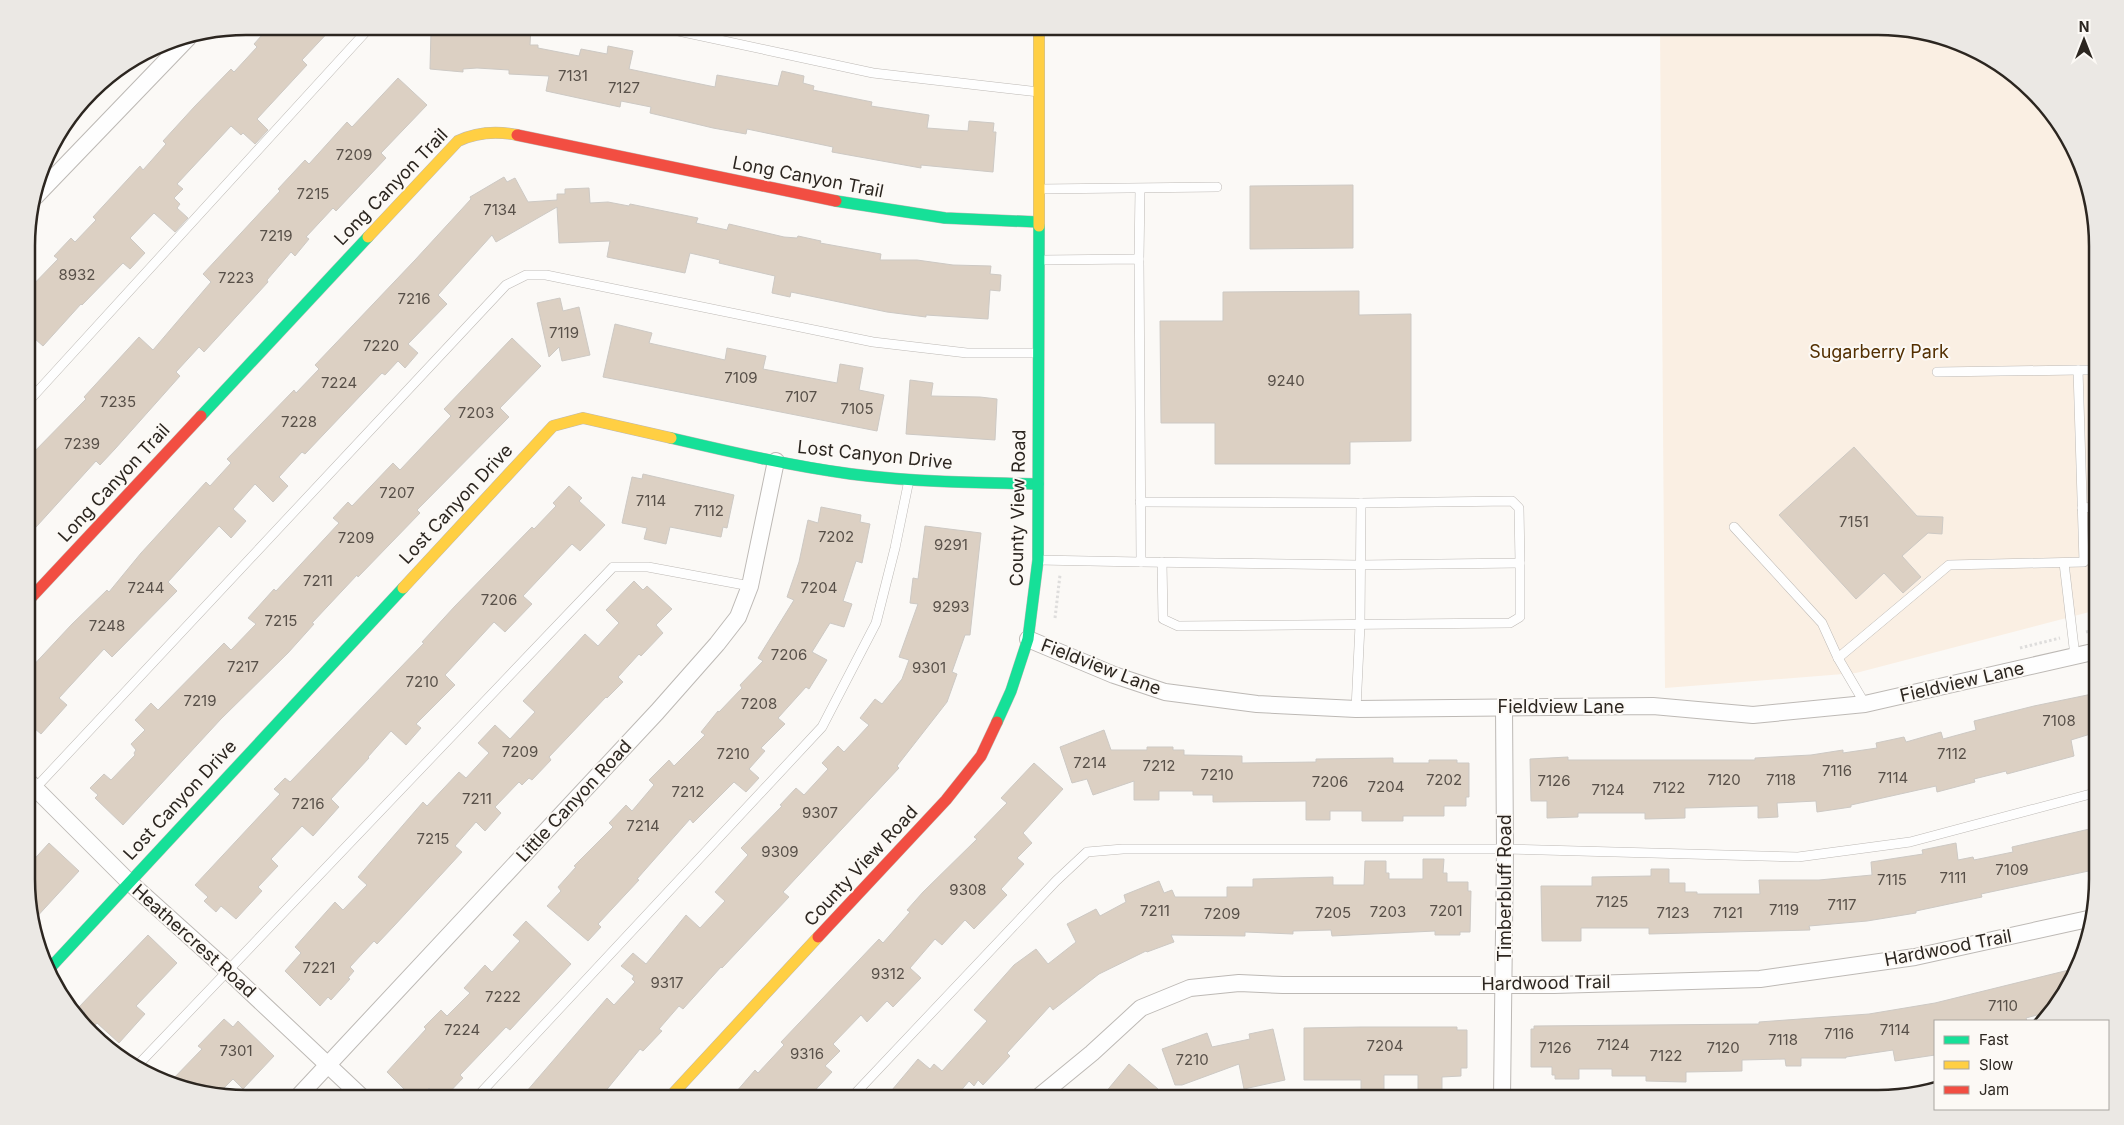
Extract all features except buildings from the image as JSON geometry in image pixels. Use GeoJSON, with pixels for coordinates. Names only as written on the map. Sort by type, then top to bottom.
{"type":"FeatureCollection","features":[{"type":"Feature","properties":{"kind":"street","name":"County View Road"},"geometry":{"type":"LineString","coordinates":[[676,1090],[946,800],[981,756],[1011,691],[1028,639],[1038,560],[1038,35]]}},
{"type":"Feature","properties":{"kind":"street"},"geometry":{"type":"LineString","coordinates":[[43,189],[181,45]]}},
{"type":"Feature","properties":{"kind":"street","name":"Long Canyon Trail"},"geometry":{"type":"LineString","coordinates":[[35,594],[458,141],[472,133],[490,131],[514,134],[907,214],[983,221],[1038,222]]}},
{"type":"Feature","properties":{"kind":"street","name":"Lost Canyon Drive"},"geometry":{"type":"LineString","coordinates":[[53,964],[128,881],[553,426],[583,418],[776,461],[851,474],[909,480],[1038,484]]}},
{"type":"Feature","properties":{"kind":"street","name":"Little Canyon Road"},"geometry":{"type":"LineString","coordinates":[[304,1090],[650,719],[717,644],[738,617],[750,586],[776,461]]}},
{"type":"Feature","properties":{"kind":"street","name":"Fieldview Lane"},"geometry":{"type":"LineString","coordinates":[[1028,639],[1114,675],[1165,692],[1257,704],[1356,709],[1653,706],[1753,715],[1865,704],[2089,653]]}},
{"type":"Feature","properties":{"kind":"street","name":"Timberbluff Road"},"geometry":{"type":"LineString","coordinates":[[1502,1090],[1505,849],[1504,707]]}},
{"type":"Feature","properties":{"kind":"street","name":"Heathercrest Road"},"geometry":{"type":"LineString","coordinates":[[35,793],[355,1090]]}},
{"type":"Feature","properties":{"kind":"street","name":"Hardwood Trail"},"geometry":{"type":"LineString","coordinates":[[1046,1090],[1092,1053],[1141,1008],[1190,988],[1239,983],[1283,985],[1554,985],[1760,979],[1915,957],[2085,920]]}},
{"type":"Feature","properties":{"kind":"lane"},"geometry":{"type":"LineString","coordinates":[[35,395],[363,35]]}},
{"type":"Feature","properties":{"kind":"lane"},"geometry":{"type":"LineString","coordinates":[[697,35],[873,73],[1038,92]]}},
{"type":"Feature","properties":{"kind":"lane"},"geometry":{"type":"LineString","coordinates":[[1038,189],[1217,187]]}},
{"type":"Feature","properties":{"kind":"lane"},"geometry":{"type":"LineString","coordinates":[[1140,189],[1141,562]]}},
{"type":"Feature","properties":{"kind":"lane"},"geometry":{"type":"LineString","coordinates":[[1038,260],[1139,259]]}},
{"type":"Feature","properties":{"kind":"lane"},"geometry":{"type":"LineString","coordinates":[[35,783],[506,285],[526,275],[546,275],[873,342],[967,353],[1037,353]]}},
{"type":"Feature","properties":{"kind":"lane"},"geometry":{"type":"LineString","coordinates":[[1838,658],[1949,565],[2084,562],[2078,370]]}},
{"type":"Feature","properties":{"kind":"lane"},"geometry":{"type":"LineString","coordinates":[[1937,372],[2089,370]]}},
{"type":"Feature","properties":{"kind":"lane"},"geometry":{"type":"LineString","coordinates":[[483,1090],[822,728],[876,623],[895,548],[909,480]]}},
{"type":"Feature","properties":{"kind":"lane"},"geometry":{"type":"LineString","coordinates":[[1140,502],[1512,502],[1519,508],[1520,617],[1510,623],[1178,626],[1163,619],[1162,562]]}},
{"type":"Feature","properties":{"kind":"lane"},"geometry":{"type":"LineString","coordinates":[[1356,709],[1360,625],[1361,503]]}},
{"type":"Feature","properties":{"kind":"lane"},"geometry":{"type":"LineString","coordinates":[[2082,508],[2089,508]]}},
{"type":"Feature","properties":{"kind":"lane"},"geometry":{"type":"LineString","coordinates":[[1734,527],[1822,623],[1838,658],[1865,704]]}},
{"type":"Feature","properties":{"kind":"lane"},"geometry":{"type":"LineString","coordinates":[[1038,560],[1360,565],[1520,563]]}},
{"type":"Feature","properties":{"kind":"lane"},"geometry":{"type":"LineString","coordinates":[[2064,563],[2074,656]]}},
{"type":"Feature","properties":{"kind":"lane"},"geometry":{"type":"LineString","coordinates":[[140,1062],[613,567],[648,568],[750,586]]}},
{"type":"Feature","properties":{"kind":"lane"},"geometry":{"type":"LineString","coordinates":[[859,1090],[1056,881],[1087,852],[1123,849],[1505,849],[1798,857],[1910,842],[2089,794]]}},
{"type":"Feature","properties":{"kind":"green space","name":"Sugarberry Park"},"geometry":{"type":"Polygon","coordinates":[[[1660,35],[1892,35],[1933,42],[1959,51],[1984,63],[2017,87],[2037,107],[2053,129],[2073,165],[2085,205],[2089,232],[2089,612],[1856,673],[1665,688],[1660,35]]]}},
{"type":"Feature","properties":{"kind":"traffic: fast"},"geometry":{"type":"LineString","coordinates":[[836,201],[945,218],[1038,222]]}},
{"type":"Feature","properties":{"kind":"traffic: fast"},"geometry":{"type":"LineString","coordinates":[[997,722],[1011,691],[1028,639],[1038,560],[1039,226]]}},
{"type":"Feature","properties":{"kind":"traffic: fast"},"geometry":{"type":"LineString","coordinates":[[201,416],[368,237]]}},
{"type":"Feature","properties":{"kind":"traffic: fast"},"geometry":{"type":"LineString","coordinates":[[671,438],[784,463],[874,477],[968,483],[1038,484]]}},
{"type":"Feature","properties":{"kind":"traffic: fast"},"geometry":{"type":"LineString","coordinates":[[53,965],[403,588]]}},
{"type":"Feature","properties":{"kind":"traffic: slow"},"geometry":{"type":"LineString","coordinates":[[1039,35],[1039,226]]}},
{"type":"Feature","properties":{"kind":"traffic: slow"},"geometry":{"type":"LineString","coordinates":[[368,237],[458,141],[487,133],[517,135]]}},
{"type":"Feature","properties":{"kind":"traffic: slow"},"geometry":{"type":"LineString","coordinates":[[403,588],[553,426],[583,418],[671,438]]}},
{"type":"Feature","properties":{"kind":"traffic: slow"},"geometry":{"type":"LineString","coordinates":[[676,1090],[818,937]]}},
{"type":"Feature","properties":{"kind":"traffic: jam"},"geometry":{"type":"LineString","coordinates":[[517,135],[836,201]]}},
{"type":"Feature","properties":{"kind":"traffic: jam"},"geometry":{"type":"LineString","coordinates":[[35,594],[201,416]]}},
{"type":"Feature","properties":{"kind":"traffic: jam"},"geometry":{"type":"LineString","coordinates":[[818,937],[946,800],[981,756],[997,722]]}}]}
